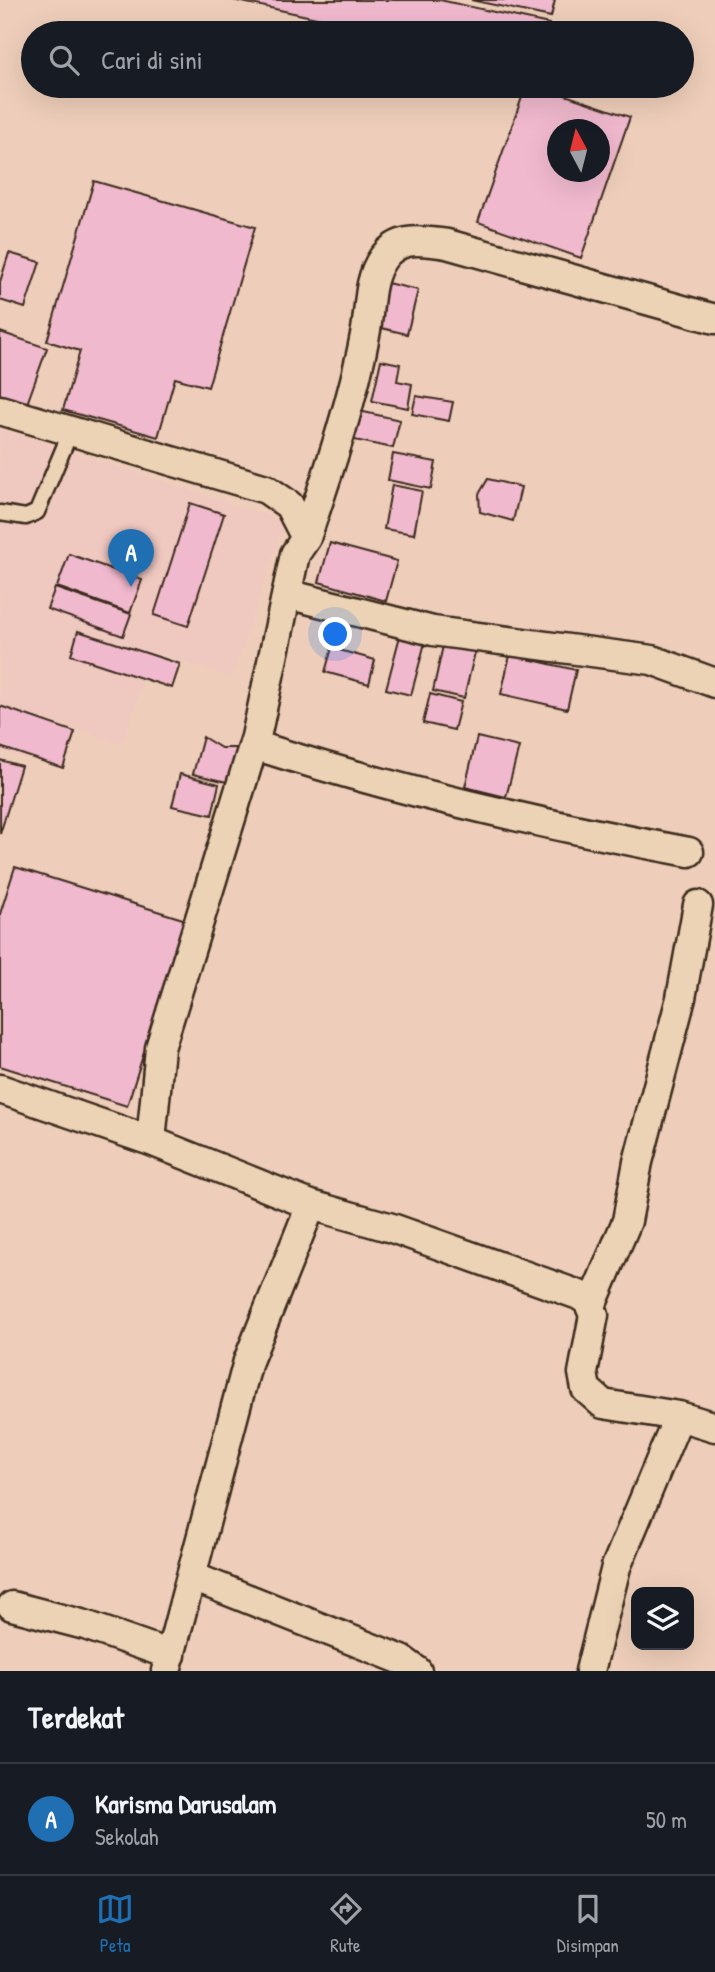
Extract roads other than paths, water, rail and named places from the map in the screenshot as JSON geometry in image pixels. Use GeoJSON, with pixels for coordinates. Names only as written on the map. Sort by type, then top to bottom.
{"type":"FeatureCollection","features":[{"type":"Feature","properties":{"kind":"street"},"geometry":{"type":"LineString","coordinates":[[151,1141],[160,1048],[254,745],[295,554],[306,538],[335,451],[366,330],[370,290],[384,257],[398,244],[408,240],[447,244],[715,319]]}},
{"type":"Feature","properties":{"kind":"street"},"geometry":{"type":"LineString","coordinates":[[0,410],[70,433],[266,489],[289,505],[306,538]]}},
{"type":"Feature","properties":{"kind":"street"},"geometry":{"type":"LineString","coordinates":[[287,594],[433,631],[652,660],[715,683]]}},
{"type":"Feature","properties":{"kind":"street"},"geometry":{"type":"LineString","coordinates":[[254,745],[314,764],[607,837],[689,852]]}},
{"type":"Feature","properties":{"kind":"street"},"geometry":{"type":"LineString","coordinates":[[698,905],[681,998],[638,1162],[627,1221],[591,1306],[594,1322],[583,1373],[586,1389],[603,1404],[679,1416],[715,1427]]}},
{"type":"Feature","properties":{"kind":"street"},"geometry":{"type":"LineString","coordinates":[[0,1089],[151,1141],[311,1205],[392,1228],[579,1294],[591,1306]]}},
{"type":"Feature","properties":{"kind":"street"},"geometry":{"type":"LineString","coordinates":[[12,1606],[85,1625],[169,1663],[248,1361],[311,1205]]}},
{"type":"Feature","properties":{"kind":"street"},"geometry":{"type":"LineString","coordinates":[[590,1671],[617,1567],[679,1416]]}},
{"type":"Feature","properties":{"kind":"street"},"geometry":{"type":"LineString","coordinates":[[193,1577],[402,1660],[418,1671]]}},
{"type":"Feature","properties":{"kind":"lane"},"geometry":{"type":"LineString","coordinates":[[0,513],[26,517],[37,512],[70,433]]}},
{"type":"Feature","properties":{"kind":"place","name":"Karisma Darusalam"},"geometry":{"type":"Point","coordinates":[131,587]}}]}
